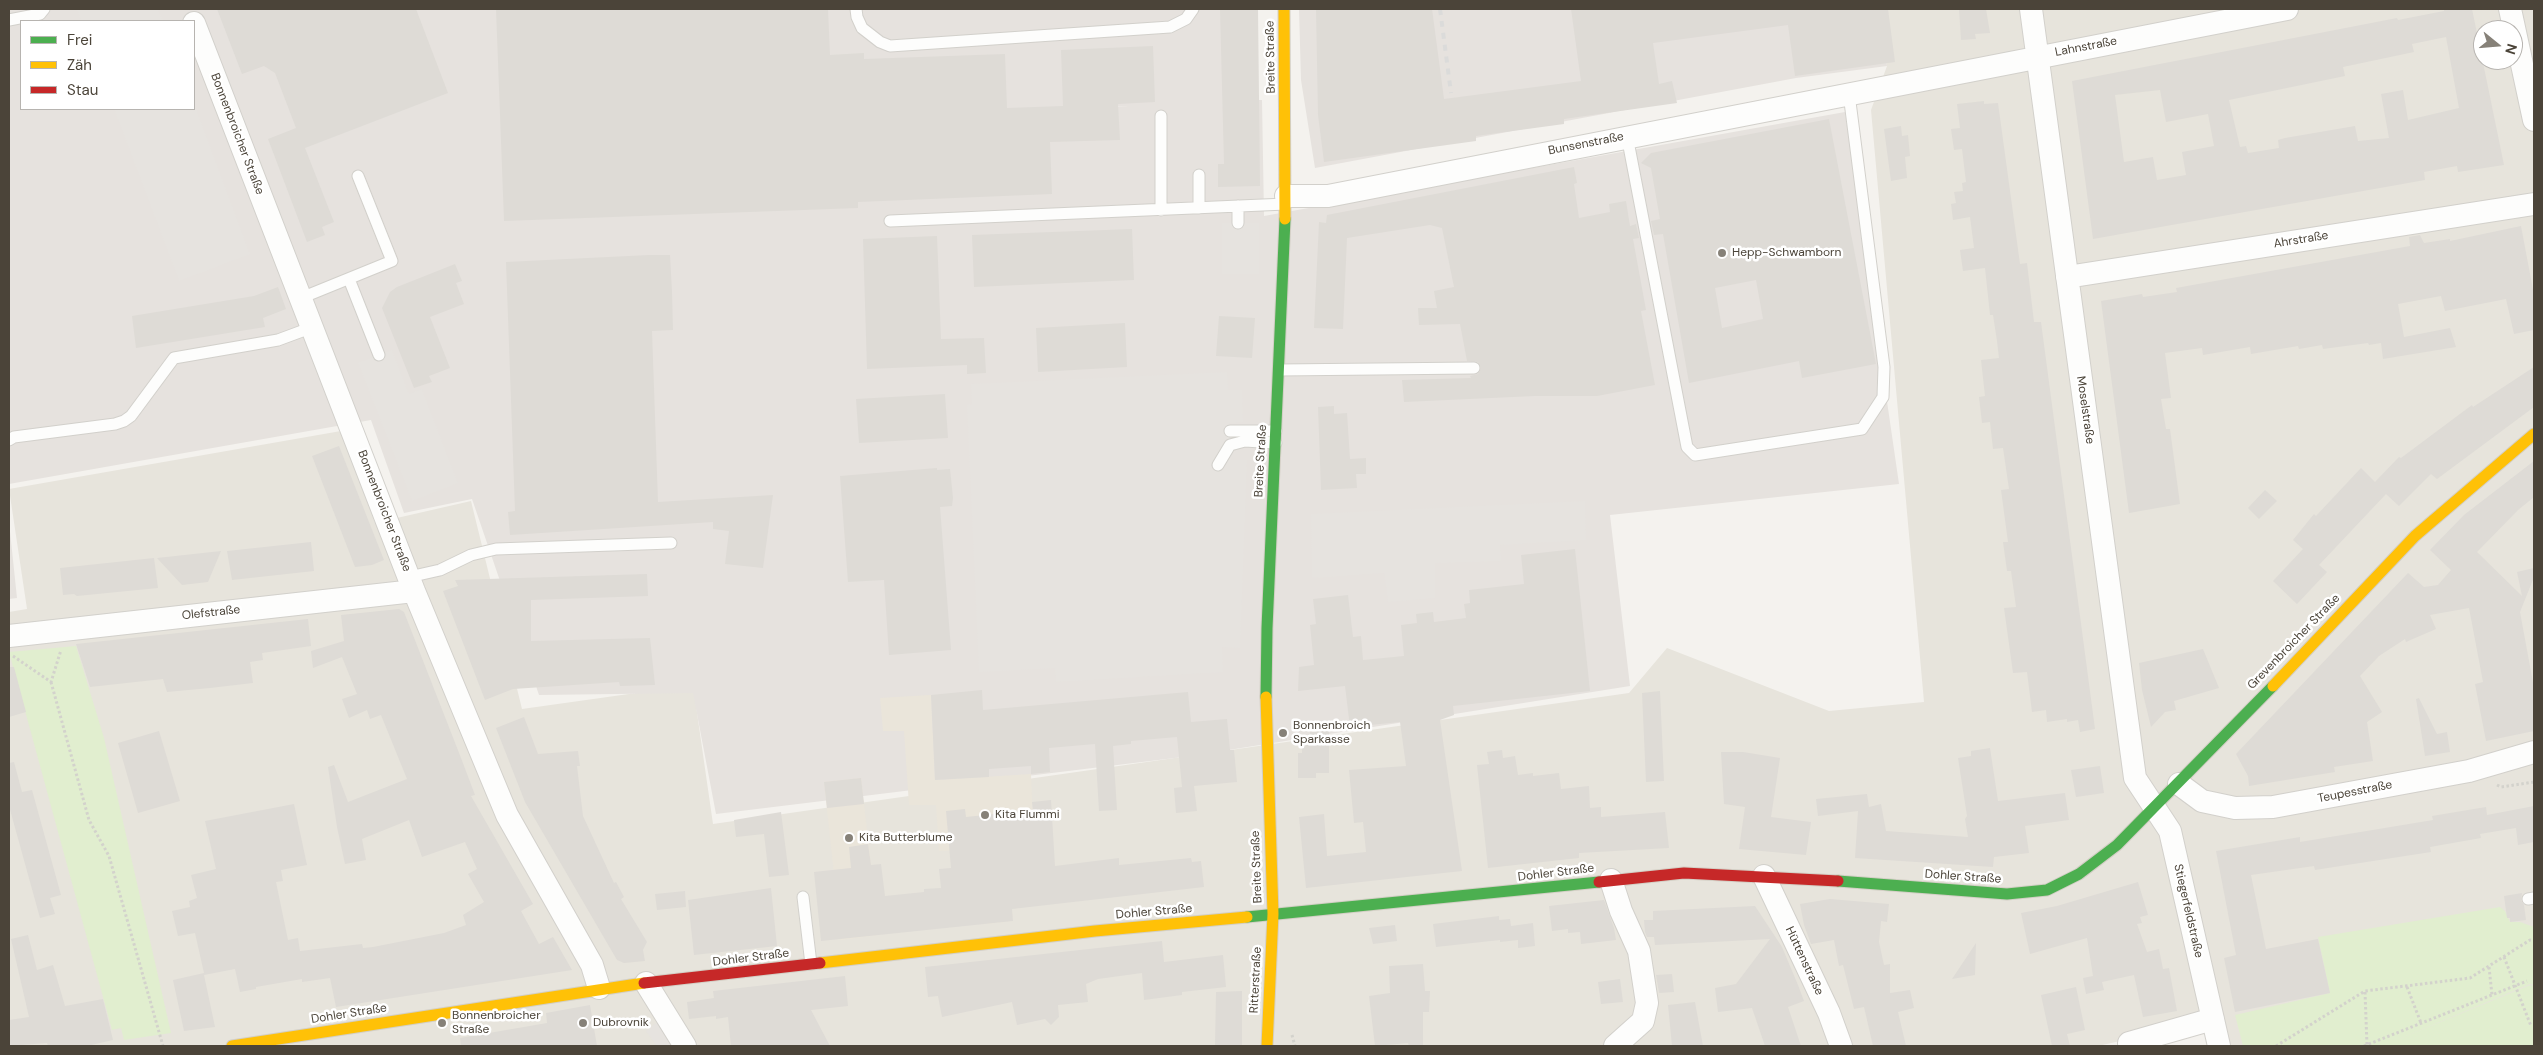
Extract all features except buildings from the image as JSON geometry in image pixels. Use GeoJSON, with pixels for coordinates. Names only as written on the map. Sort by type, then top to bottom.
{"type":"FeatureCollection","features":[{"type":"Feature","properties":{"kind":"main road","name":"Breite Straße"},"geometry":{"type":"LineString","coordinates":[[1273,914],[1266,733],[1267,628],[1286,200],[1284,9]]}},
{"type":"Feature","properties":{"kind":"main road","name":"Grevenbroicher Straße"},"geometry":{"type":"LineString","coordinates":[[2079,874],[2117,845],[2179,784],[2415,536],[2534,434]]}},
{"type":"Feature","properties":{"kind":"main road","name":"Dohler Straße"},"geometry":{"type":"LineString","coordinates":[[232,1046],[599,988],[1089,932],[1374,906],[1611,880],[1684,874],[1764,876],[2007,894],[2048,890],[2079,874]]}},
{"type":"Feature","properties":{"kind":"main road","name":"Ritterstraße"},"geometry":{"type":"LineString","coordinates":[[1267,1046],[1273,914]]}},
{"type":"Feature","properties":{"kind":"street","name":"Moselstraße"},"geometry":{"type":"LineString","coordinates":[[2031,9],[2135,778],[2155,806]]}},
{"type":"Feature","properties":{"kind":"street","name":"Lahnstraße"},"geometry":{"type":"LineString","coordinates":[[1885,87],[2287,9]]}},
{"type":"Feature","properties":{"kind":"street"},"geometry":{"type":"LineString","coordinates":[[2510,9],[2534,120]]}},
{"type":"Feature","properties":{"kind":"street","name":"Bonnenbroicher Straße"},"geometry":{"type":"LineString","coordinates":[[195,27],[302,298],[411,584],[507,815],[592,965],[599,988]]}},
{"type":"Feature","properties":{"kind":"street","name":"Bunsenstraße"},"geometry":{"type":"LineString","coordinates":[[1286,200],[1328,196],[1885,87]]}},
{"type":"Feature","properties":{"kind":"street","name":"Ahrstraße"},"geometry":{"type":"LineString","coordinates":[[2067,277],[2534,204]]}},
{"type":"Feature","properties":{"kind":"street","name":"Olefstraße"},"geometry":{"type":"LineString","coordinates":[[9,636],[411,584]]}},
{"type":"Feature","properties":{"kind":"street","name":"Teupesstraße"},"geometry":{"type":"LineString","coordinates":[[2179,784],[2202,801],[2235,808],[2273,807],[2470,771],[2534,752]]}},
{"type":"Feature","properties":{"kind":"street","name":"Stiegerfeldstraße"},"geometry":{"type":"LineString","coordinates":[[2155,806],[2170,830],[2219,1046]]}},
{"type":"Feature","properties":{"kind":"street","name":"Hüttenstraße"},"geometry":{"type":"LineString","coordinates":[[1764,876],[1829,1014],[1841,1046]]}},
{"type":"Feature","properties":{"kind":"street"},"geometry":{"type":"LineString","coordinates":[[1611,880],[1621,911],[1639,951],[1647,1003],[1643,1021],[1614,1046]]}},
{"type":"Feature","properties":{"kind":"street"},"geometry":{"type":"LineString","coordinates":[[646,983],[685,1046]]}},
{"type":"Feature","properties":{"kind":"street"},"geometry":{"type":"LineString","coordinates":[[2127,1045],[2213,1020]]}},
{"type":"Feature","properties":{"kind":"lane"},"geometry":{"type":"LineString","coordinates":[[9,20],[40,14],[44,9]]}},
{"type":"Feature","properties":{"kind":"lane"},"geometry":{"type":"LineString","coordinates":[[856,9],[862,28],[880,42],[890,46],[1170,27],[1186,19],[1193,9]]}},
{"type":"Feature","properties":{"kind":"lane"},"geometry":{"type":"LineString","coordinates":[[1627,136],[1687,447],[1695,456],[1862,429],[1884,397],[1884,367],[1849,94]]}},
{"type":"Feature","properties":{"kind":"lane"},"geometry":{"type":"LineString","coordinates":[[1161,116],[1161,210]]}},
{"type":"Feature","properties":{"kind":"lane"},"geometry":{"type":"LineString","coordinates":[[1199,175],[1199,208]]}},
{"type":"Feature","properties":{"kind":"lane"},"geometry":{"type":"LineString","coordinates":[[302,298],[392,261],[358,176]]}},
{"type":"Feature","properties":{"kind":"lane"},"geometry":{"type":"LineString","coordinates":[[890,221],[1238,206],[1286,200]]}},
{"type":"Feature","properties":{"kind":"lane"},"geometry":{"type":"LineString","coordinates":[[1238,206],[1238,223]]}},
{"type":"Feature","properties":{"kind":"lane"},"geometry":{"type":"LineString","coordinates":[[349,279],[379,355]]}},
{"type":"Feature","properties":{"kind":"lane"},"geometry":{"type":"LineString","coordinates":[[9,440],[14,437],[115,424],[124,421],[131,416],[174,358],[278,340],[313,327]]}},
{"type":"Feature","properties":{"kind":"lane"},"geometry":{"type":"LineString","coordinates":[[1279,370],[1474,368]]}},
{"type":"Feature","properties":{"kind":"lane"},"geometry":{"type":"LineString","coordinates":[[1230,431],[1276,437]]}},
{"type":"Feature","properties":{"kind":"lane"},"geometry":{"type":"LineString","coordinates":[[1218,465],[1230,445],[1276,437]]}},
{"type":"Feature","properties":{"kind":"lane"},"geometry":{"type":"LineString","coordinates":[[411,584],[471,555],[496,549],[671,543]]}},
{"type":"Feature","properties":{"kind":"lane"},"geometry":{"type":"LineString","coordinates":[[803,896],[811,964]]}},
{"type":"Feature","properties":{"kind":"path"},"geometry":{"type":"LineString","coordinates":[[69,628],[51,682],[89,820],[109,856],[163,1046]]}},
{"type":"Feature","properties":{"kind":"path"},"geometry":{"type":"LineString","coordinates":[[9,653],[51,682]]}},
{"type":"Feature","properties":{"kind":"path"},"geometry":{"type":"LineString","coordinates":[[2276,1046],[2366,991],[2470,978],[2530,940],[2534,940]]}},
{"type":"Feature","properties":{"kind":"path"},"geometry":{"type":"LineString","coordinates":[[2504,957],[2531,1026]]}},
{"type":"Feature","properties":{"kind":"path"},"geometry":{"type":"LineString","coordinates":[[2489,967],[2492,995]]}},
{"type":"Feature","properties":{"kind":"path"},"geometry":{"type":"LineString","coordinates":[[2366,991],[2366,1046],[2528,981]]}},
{"type":"Feature","properties":{"kind":"path"},"geometry":{"type":"LineString","coordinates":[[2407,987],[2422,1023]]}},
{"type":"Feature","properties":{"kind":"shaded area"},"geometry":{"type":"Polygon","coordinates":[[[9,9],[820,9],[815,121],[1129,106],[818,118],[823,9],[1245,9],[1250,100],[1262,100],[1264,216],[1845,112],[1899,484],[1610,515],[1630,686],[1191,756],[716,814],[693,693],[539,695],[472,499],[404,513],[371,420],[9,484],[9,9]]]}},
{"type":"Feature","properties":{"kind":"shaded area"},"geometry":{"type":"Polygon","coordinates":[[[77,9],[158,9],[163,20],[81,20],[77,9]]]}},
{"type":"Feature","properties":{"kind":"shaded area"},"geometry":{"type":"Polygon","coordinates":[[[1299,9],[1880,9],[1887,66],[1796,78],[1315,168],[1301,80],[1299,9]]]}},
{"type":"Feature","properties":{"kind":"shaded area"},"geometry":{"type":"Polygon","coordinates":[[[1880,9],[2534,9],[2534,1046],[2227,1046],[2217,1019],[2098,1046],[9,1046],[9,612],[27,609],[9,489],[341,431],[375,523],[471,501],[522,709],[693,685],[713,824],[1629,693],[1667,648],[1829,711],[1924,702],[1871,110],[1887,66],[1880,9]]]}},
{"type":"Feature","properties":{"kind":"shaded area"},"geometry":{"type":"Polygon","coordinates":[[[195,106],[250,254],[179,281],[114,110],[195,110],[195,106]]]}},
{"type":"Feature","properties":{"kind":"shaded area"},"geometry":{"type":"Polygon","coordinates":[[[1222,223],[1259,223],[1259,274],[1222,274],[1222,223]]]}},
{"type":"Feature","properties":{"kind":"shaded area"},"geometry":{"type":"Polygon","coordinates":[[[392,350],[409,394],[422,389],[458,483],[412,501],[358,363],[392,350]]]}},
{"type":"Feature","properties":{"kind":"shaded area"},"geometry":{"type":"Polygon","coordinates":[[[1227,372],[1228,390],[1242,390],[1243,422],[1229,423],[1231,460],[1247,460],[1240,648],[1222,647],[1223,672],[1056,682],[1055,668],[979,672],[967,405],[972,404],[971,384],[1227,372]]]}},
{"type":"Feature","properties":{"kind":"shaded area"},"geometry":{"type":"Polygon","coordinates":[[[1585,501],[1586,540],[1500,545],[1501,561],[1435,563],[1435,598],[1388,602],[1384,573],[1312,578],[1311,514],[1585,501]]]}},
{"type":"Feature","properties":{"kind":"shaded area"},"geometry":{"type":"Polygon","coordinates":[[[9,522],[17,598],[9,599],[9,522]]]}},
{"type":"Feature","properties":{"kind":"shaded area","name":"Kita Flummi"},"geometry":{"type":"Polygon","coordinates":[[[931,695],[935,780],[1031,774],[1033,824],[1006,856],[1013,921],[987,924],[967,850],[939,851],[936,805],[909,805],[904,731],[883,731],[880,698],[931,695]]]}},
{"type":"Feature","properties":{"kind":"shaded area","name":"Kita Butterblume"},"geometry":{"type":"Polygon","coordinates":[[[861,778],[879,935],[841,940],[824,782],[861,778]]]}},
{"type":"Feature","properties":{"kind":"shaded area"},"geometry":{"type":"Polygon","coordinates":[[[660,1020],[678,1046],[657,1046],[646,1031],[660,1020]]]}},
{"type":"Feature","properties":{"kind":"green space"},"geometry":{"type":"Polygon","coordinates":[[[76,646],[104,738],[171,1033],[124,1040],[121,1028],[112,1030],[9,652],[76,646]]]}},
{"type":"Feature","properties":{"kind":"green space"},"geometry":{"type":"Polygon","coordinates":[[[2500,907],[2505,911],[2510,922],[2520,922],[2534,927],[2534,985],[2530,984],[2392,1042],[2530,985],[2534,986],[2534,1046],[2243,1046],[2235,1015],[2330,993],[2318,937],[2500,907]]]}},
{"type":"Feature","properties":{"kind":"railway"},"geometry":{"type":"LineString","coordinates":[[1440,9],[1451,93]]}},
{"type":"Feature","properties":{"kind":"traffic: fast"},"geometry":{"type":"LineString","coordinates":[[1266,697],[1267,628],[1285,219]]}},
{"type":"Feature","properties":{"kind":"traffic: fast"},"geometry":{"type":"LineString","coordinates":[[1838,881],[2007,894],[2047,890],[2079,874],[2117,845],[2273,686]]}},
{"type":"Feature","properties":{"kind":"traffic: fast"},"geometry":{"type":"LineString","coordinates":[[1247,917],[1599,882]]}},
{"type":"Feature","properties":{"kind":"traffic: slow"},"geometry":{"type":"LineString","coordinates":[[1284,9],[1285,219]]}},
{"type":"Feature","properties":{"kind":"traffic: slow"},"geometry":{"type":"LineString","coordinates":[[2273,686],[2415,536],[2534,434]]}},
{"type":"Feature","properties":{"kind":"traffic: slow"},"geometry":{"type":"LineString","coordinates":[[1266,697],[1273,914],[1267,1046]]}},
{"type":"Feature","properties":{"kind":"traffic: slow"},"geometry":{"type":"LineString","coordinates":[[820,963],[1095,931],[1247,917]]}},
{"type":"Feature","properties":{"kind":"traffic: slow"},"geometry":{"type":"LineString","coordinates":[[232,1046],[644,983]]}},
{"type":"Feature","properties":{"kind":"traffic: jam"},"geometry":{"type":"LineString","coordinates":[[1599,882],[1684,873],[1838,881]]}},
{"type":"Feature","properties":{"kind":"traffic: jam"},"geometry":{"type":"LineString","coordinates":[[644,983],[820,963]]}},
{"type":"Feature","properties":{"kind":"place","name":"Hepp-Schwamborn"},"geometry":{"type":"Point","coordinates":[1722,253]}},
{"type":"Feature","properties":{"kind":"place","name":"Bonnenbroich Sparkasse"},"geometry":{"type":"Point","coordinates":[1283,733]}},
{"type":"Feature","properties":{"kind":"place","name":"Kita Flummi"},"geometry":{"type":"Point","coordinates":[985,815]}},
{"type":"Feature","properties":{"kind":"place","name":"Kita Butterblume"},"geometry":{"type":"Point","coordinates":[849,838]}},
{"type":"Feature","properties":{"kind":"place","name":"Bonnenbroicher Straße"},"geometry":{"type":"Point","coordinates":[442,1023]}},
{"type":"Feature","properties":{"kind":"place","name":"Dubrovnik"},"geometry":{"type":"Point","coordinates":[583,1023]}}]}
